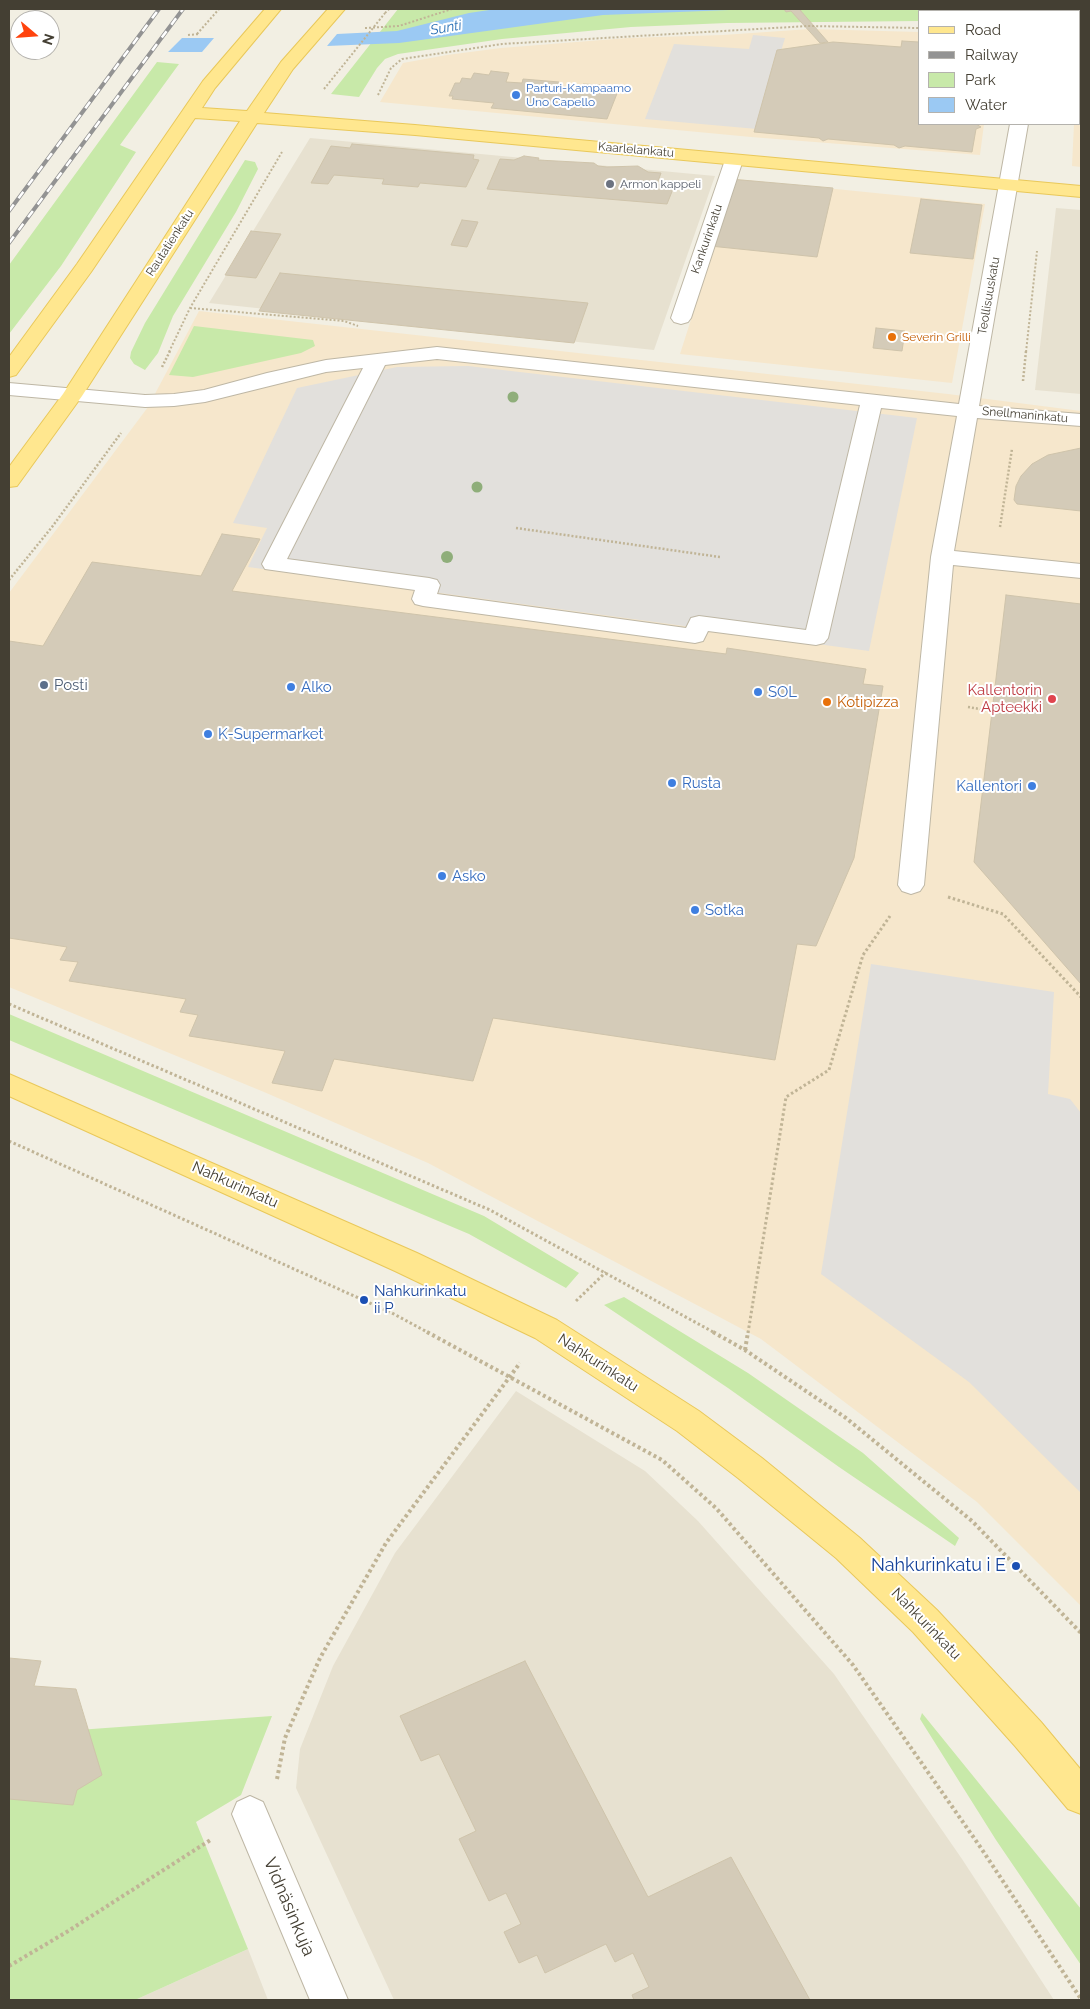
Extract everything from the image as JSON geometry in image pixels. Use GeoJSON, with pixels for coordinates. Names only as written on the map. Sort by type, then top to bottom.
{"type":"FeatureCollection","features":[{"type":"Feature","properties":{"kind":"main road"},"geometry":{"type":"LineString","coordinates":[[9,371],[84,268],[209,85],[273,9]]}},
{"type":"Feature","properties":{"kind":"main road","name":"Rautatienkatu"},"geometry":{"type":"LineString","coordinates":[[9,482],[72,396],[252,117],[288,66],[337,9]]}},
{"type":"Feature","properties":{"kind":"main road","name":"Kaarlelankatu"},"geometry":{"type":"LineString","coordinates":[[191,112],[1081,192]]}},
{"type":"Feature","properties":{"kind":"main road","name":"Nahkurinkatu"},"geometry":{"type":"LineString","coordinates":[[9,1084],[397,1258],[546,1330],[688,1421],[750,1468],[848,1548],[925,1621],[1028,1734],[1081,1798]]}},
{"type":"Feature","properties":{"kind":"street","name":"Teollisuuskatu"},"geometry":{"type":"LineString","coordinates":[[910,885],[942,557],[1010,185],[1019,125]]}},
{"type":"Feature","properties":{"kind":"street","name":"Kankurinkatu"},"geometry":{"type":"LineString","coordinates":[[681,318],[734,160]]}},
{"type":"Feature","properties":{"kind":"street","name":"Snellmaninkatu"},"geometry":{"type":"LineString","coordinates":[[9,389],[145,401],[174,400],[205,396],[284,375],[378,359],[437,354],[474,356],[872,400],[1081,420]]}},
{"type":"Feature","properties":{"kind":"street"},"geometry":{"type":"LineString","coordinates":[[378,359],[273,564],[429,585],[423,599],[695,636],[699,623],[816,638],[872,400]]}},
{"type":"Feature","properties":{"kind":"street"},"geometry":{"type":"LineString","coordinates":[[942,557],[1081,571]]}},
{"type":"Feature","properties":{"kind":"street","name":"Vidnäsinkuja"},"geometry":{"type":"LineString","coordinates":[[250,1814],[329,2000]]}},
{"type":"Feature","properties":{"kind":"path"},"geometry":{"type":"LineString","coordinates":[[198,34],[219,9]]}},
{"type":"Feature","properties":{"kind":"path"},"geometry":{"type":"LineString","coordinates":[[9,580],[52,527],[145,401],[190,308],[300,121],[389,9]]}},
{"type":"Feature","properties":{"kind":"path"},"geometry":{"type":"LineString","coordinates":[[361,29],[399,26],[452,9]]}},
{"type":"Feature","properties":{"kind":"path"},"geometry":{"type":"LineString","coordinates":[[378,97],[391,68],[402,59],[493,45],[808,26],[918,28]]}},
{"type":"Feature","properties":{"kind":"path"},"geometry":{"type":"LineString","coordinates":[[188,35],[205,34]]}},
{"type":"Feature","properties":{"kind":"path"},"geometry":{"type":"LineString","coordinates":[[190,308],[344,321],[363,328]]}},
{"type":"Feature","properties":{"kind":"path"},"geometry":{"type":"LineString","coordinates":[[516,528],[720,557]]}},
{"type":"Feature","properties":{"kind":"path"},"geometry":{"type":"LineString","coordinates":[[745,1350],[786,1097],[828,1070],[863,955],[910,885],[1003,914],[1080,995]]}},
{"type":"Feature","properties":{"kind":"path"},"geometry":{"type":"LineString","coordinates":[[9,1004],[490,1210],[745,1350],[846,1418],[972,1521],[1081,1633]]}},
{"type":"Feature","properties":{"kind":"path"},"geometry":{"type":"LineString","coordinates":[[9,1141],[392,1313],[662,1460],[716,1508],[853,1665],[981,1848],[1081,1999]]}},
{"type":"Feature","properties":{"kind":"path"},"geometry":{"type":"LineString","coordinates":[[9,1966],[65,1933],[250,1814],[276,1787],[285,1738],[320,1658],[386,1543],[509,1377]]}},
{"type":"Feature","properties":{"kind":"shaded area"},"geometry":{"type":"Polygon","coordinates":[[[810,29],[918,32],[918,125],[984,125],[980,155],[751,137],[380,102],[403,63],[501,48],[627,38],[723,35],[810,29]]]}},
{"type":"Feature","properties":{"kind":"shaded area"},"geometry":{"type":"Polygon","coordinates":[[[753,35],[785,38],[757,129],[645,119],[674,44],[749,49],[753,35]]]}},
{"type":"Feature","properties":{"kind":"shaded area"},"geometry":{"type":"Polygon","coordinates":[[[1081,36],[1081,167],[1072,166],[1074,125],[1080,125],[1081,36]]]}},
{"type":"Feature","properties":{"kind":"shaded area"},"geometry":{"type":"Polygon","coordinates":[[[310,138],[715,176],[654,350],[209,303],[310,138]]]}},
{"type":"Feature","properties":{"kind":"shaded area"},"geometry":{"type":"Polygon","coordinates":[[[736,179],[985,204],[952,383],[680,354],[736,179]]]}},
{"type":"Feature","properties":{"kind":"shaded area"},"geometry":{"type":"Polygon","coordinates":[[[1056,208],[1081,210],[1081,394],[1035,390],[1056,208]]]}},
{"type":"Feature","properties":{"kind":"shaded area"},"geometry":{"type":"Polygon","coordinates":[[[199,311],[948,394],[1081,411],[1081,1606],[977,1502],[761,1339],[428,1163],[264,1092],[9,987],[9,593],[148,407],[199,311]]]}},
{"type":"Feature","properties":{"kind":"shaded area"},"geometry":{"type":"Polygon","coordinates":[[[468,366],[917,418],[869,651],[248,567],[267,528],[233,523],[297,388],[397,367],[468,366]]]}},
{"type":"Feature","properties":{"kind":"shaded area"},"geometry":{"type":"Polygon","coordinates":[[[871,964],[1054,992],[1048,1094],[1070,1099],[1081,1113],[1081,1493],[969,1382],[821,1274],[871,964]]]}},
{"type":"Feature","properties":{"kind":"shaded area"},"geometry":{"type":"Polygon","coordinates":[[[516,1391],[645,1471],[698,1521],[834,1674],[962,1859],[1054,2000],[394,2000],[296,1788],[300,1749],[333,1666],[395,1553],[516,1391]]]}},
{"type":"Feature","properties":{"kind":"shaded area"},"geometry":{"type":"Polygon","coordinates":[[[248,1949],[268,2000],[135,2000],[248,1949]]]}},
{"type":"Feature","properties":{"kind":"green space"},"geometry":{"type":"Polygon","coordinates":[[[398,9],[989,9],[918,10],[918,21],[727,23],[631,27],[502,39],[398,54],[385,59],[377,68],[359,97],[331,94],[398,9]]]}},
{"type":"Feature","properties":{"kind":"green space"},"geometry":{"type":"Polygon","coordinates":[[[157,62],[179,64],[120,145],[136,152],[61,266],[9,334],[9,265],[157,62]]]}},
{"type":"Feature","properties":{"kind":"green space"},"geometry":{"type":"Polygon","coordinates":[[[245,160],[255,162],[258,169],[236,212],[173,316],[158,353],[145,370],[134,364],[130,358],[131,352],[145,323],[245,160]]]}},
{"type":"Feature","properties":{"kind":"green space"},"geometry":{"type":"Polygon","coordinates":[[[194,326],[313,340],[315,346],[301,353],[193,377],[169,375],[194,326]]]}},
{"type":"Feature","properties":{"kind":"green space"},"geometry":{"type":"Polygon","coordinates":[[[9,1014],[484,1216],[579,1273],[566,1288],[469,1234],[9,1040],[9,1014]]]}},
{"type":"Feature","properties":{"kind":"green space"},"geometry":{"type":"Polygon","coordinates":[[[624,1297],[748,1373],[863,1453],[959,1538],[955,1546],[728,1388],[604,1305],[624,1297]]]}},
{"type":"Feature","properties":{"kind":"green space"},"geometry":{"type":"Polygon","coordinates":[[[922,1713],[1081,1909],[1081,1965],[996,1840],[920,1719],[922,1713]]]}},
{"type":"Feature","properties":{"kind":"green space"},"geometry":{"type":"Polygon","coordinates":[[[272,1716],[241,1795],[196,1822],[248,1949],[135,2000],[9,2000],[9,1726],[78,1730],[272,1716]]]}},
{"type":"Feature","properties":{"kind":"water","name":"Sunti"},"geometry":{"type":"Polygon","coordinates":[[[496,9],[814,9],[603,15],[399,43],[327,46],[337,34],[397,31],[469,13],[496,9]]]}},
{"type":"Feature","properties":{"kind":"water"},"geometry":{"type":"Polygon","coordinates":[[[968,9],[1081,9],[1081,18],[1080,10],[968,9]]]}},
{"type":"Feature","properties":{"kind":"water"},"geometry":{"type":"Polygon","coordinates":[[[182,38],[214,38],[202,52],[168,52],[182,38]]]}},
{"type":"Feature","properties":{"kind":"building"},"geometry":{"type":"Polygon","coordinates":[[[784,9],[805,9],[800,10],[828,42],[820,43],[791,11],[786,12],[784,9]]]}},
{"type":"Feature","properties":{"kind":"building"},"geometry":{"type":"Polygon","coordinates":[[[902,41],[918,42],[918,125],[978,125],[981,127],[976,129],[972,152],[905,146],[899,148],[894,145],[828,139],[823,141],[819,138],[754,132],[777,50],[833,42],[901,47],[902,41]]]}},
{"type":"Feature","properties":{"kind":"building"},"geometry":{"type":"Polygon","coordinates":[[[491,71],[509,73],[506,82],[522,83],[523,79],[559,82],[557,86],[581,88],[583,84],[601,85],[599,90],[618,91],[607,119],[491,108],[494,103],[452,99],[453,96],[449,96],[455,83],[460,83],[462,78],[471,79],[474,73],[489,75],[491,71]]]}},
{"type":"Feature","properties":{"kind":"building"},"geometry":{"type":"Polygon","coordinates":[[[352,144],[474,155],[473,159],[479,160],[466,187],[420,183],[418,187],[382,184],[384,179],[334,175],[328,184],[311,183],[331,146],[350,148],[352,144]]]}},
{"type":"Feature","properties":{"kind":"building"},"geometry":{"type":"Polygon","coordinates":[[[524,156],[539,158],[538,160],[594,163],[598,166],[607,167],[638,166],[648,172],[661,173],[657,184],[668,185],[673,189],[667,204],[487,189],[500,159],[514,160],[524,156]]]}},
{"type":"Feature","properties":{"kind":"building"},"geometry":{"type":"Polygon","coordinates":[[[730,179],[833,188],[817,257],[710,246],[730,179]]]}},
{"type":"Feature","properties":{"kind":"building"},"geometry":{"type":"Polygon","coordinates":[[[921,199],[982,205],[973,259],[910,253],[921,199]]]}},
{"type":"Feature","properties":{"kind":"building"},"geometry":{"type":"Polygon","coordinates":[[[462,220],[478,222],[467,247],[451,245],[462,220]]]}},
{"type":"Feature","properties":{"kind":"building"},"geometry":{"type":"Polygon","coordinates":[[[251,231],[281,234],[256,278],[225,275],[251,231]]]}},
{"type":"Feature","properties":{"kind":"building"},"geometry":{"type":"Polygon","coordinates":[[[280,273],[588,303],[574,343],[259,311],[280,273]]]}},
{"type":"Feature","properties":{"kind":"building"},"geometry":{"type":"Polygon","coordinates":[[[876,328],[905,331],[902,351],[873,348],[876,328]]]}},
{"type":"Feature","properties":{"kind":"building"},"geometry":{"type":"Polygon","coordinates":[[[1081,448],[1081,511],[1017,504],[1014,500],[1016,486],[1021,476],[1032,464],[1048,455],[1081,448]]]}},
{"type":"Feature","properties":{"kind":"building"},"geometry":{"type":"Polygon","coordinates":[[[222,534],[260,539],[232,591],[726,654],[727,648],[866,669],[863,684],[883,686],[854,858],[816,946],[797,944],[775,1060],[493,1018],[473,1081],[334,1059],[322,1091],[272,1083],[285,1051],[189,1036],[198,1015],[180,1012],[186,999],[69,981],[78,962],[60,960],[67,947],[9,938],[9,641],[43,646],[92,562],[201,576],[222,534]]]}},
{"type":"Feature","properties":{"kind":"building","name":"Kallentori"},"geometry":{"type":"Polygon","coordinates":[[[1006,595],[1081,604],[1081,984],[974,862],[1006,595]]]}},
{"type":"Feature","properties":{"kind":"building"},"geometry":{"type":"Polygon","coordinates":[[[9,1658],[41,1661],[34,1686],[76,1689],[102,1775],[77,1790],[73,1805],[9,1799],[9,1658]]]}},
{"type":"Feature","properties":{"kind":"building"},"geometry":{"type":"Polygon","coordinates":[[[525,1661],[648,1897],[731,1857],[810,2000],[634,2000],[632,1995],[649,1987],[633,1953],[615,1962],[606,1944],[545,1973],[537,1955],[519,1963],[504,1932],[521,1924],[506,1893],[489,1901],[459,1839],[476,1831],[439,1754],[421,1761],[400,1716],[525,1661]]]}},
{"type":"Feature","properties":{"kind":"railway"},"geometry":{"type":"LineString","coordinates":[[9,211],[159,9]]}},
{"type":"Feature","properties":{"kind":"railway"},"geometry":{"type":"LineString","coordinates":[[9,243],[183,9]]}},
{"type":"Feature","properties":{"kind":"place","name":"Parturi-Kampaamo Uno Capello"},"geometry":{"type":"Point","coordinates":[516,95]}},
{"type":"Feature","properties":{"kind":"place","name":"Armon kappeli"},"geometry":{"type":"Point","coordinates":[610,184]}},
{"type":"Feature","properties":{"kind":"place","name":"Severin Grilli"},"geometry":{"type":"Point","coordinates":[892,337]}},
{"type":"Feature","properties":{"kind":"place","name":"Posti"},"geometry":{"type":"Point","coordinates":[44,685]}},
{"type":"Feature","properties":{"kind":"place","name":"Alko"},"geometry":{"type":"Point","coordinates":[291,687]}},
{"type":"Feature","properties":{"kind":"place","name":"SOL"},"geometry":{"type":"Point","coordinates":[758,692]}},
{"type":"Feature","properties":{"kind":"place","name":"Kallentorin Apteekki"},"geometry":{"type":"Point","coordinates":[1052,699]}},
{"type":"Feature","properties":{"kind":"place","name":"Kotipizza"},"geometry":{"type":"Point","coordinates":[827,702]}},
{"type":"Feature","properties":{"kind":"place","name":"K-Supermarket"},"geometry":{"type":"Point","coordinates":[208,734]}},
{"type":"Feature","properties":{"kind":"place","name":"Rusta"},"geometry":{"type":"Point","coordinates":[672,783]}},
{"type":"Feature","properties":{"kind":"place","name":"Kallentori"},"geometry":{"type":"Point","coordinates":[1032,786]}},
{"type":"Feature","properties":{"kind":"place","name":"Asko"},"geometry":{"type":"Point","coordinates":[442,876]}},
{"type":"Feature","properties":{"kind":"place","name":"Sotka"},"geometry":{"type":"Point","coordinates":[695,910]}},
{"type":"Feature","properties":{"kind":"place","name":"Nahkurinkatu ii P"},"geometry":{"type":"Point","coordinates":[364,1300]}},
{"type":"Feature","properties":{"kind":"place","name":"Nahkurinkatu i E"},"geometry":{"type":"Point","coordinates":[1016,1566]}}]}
